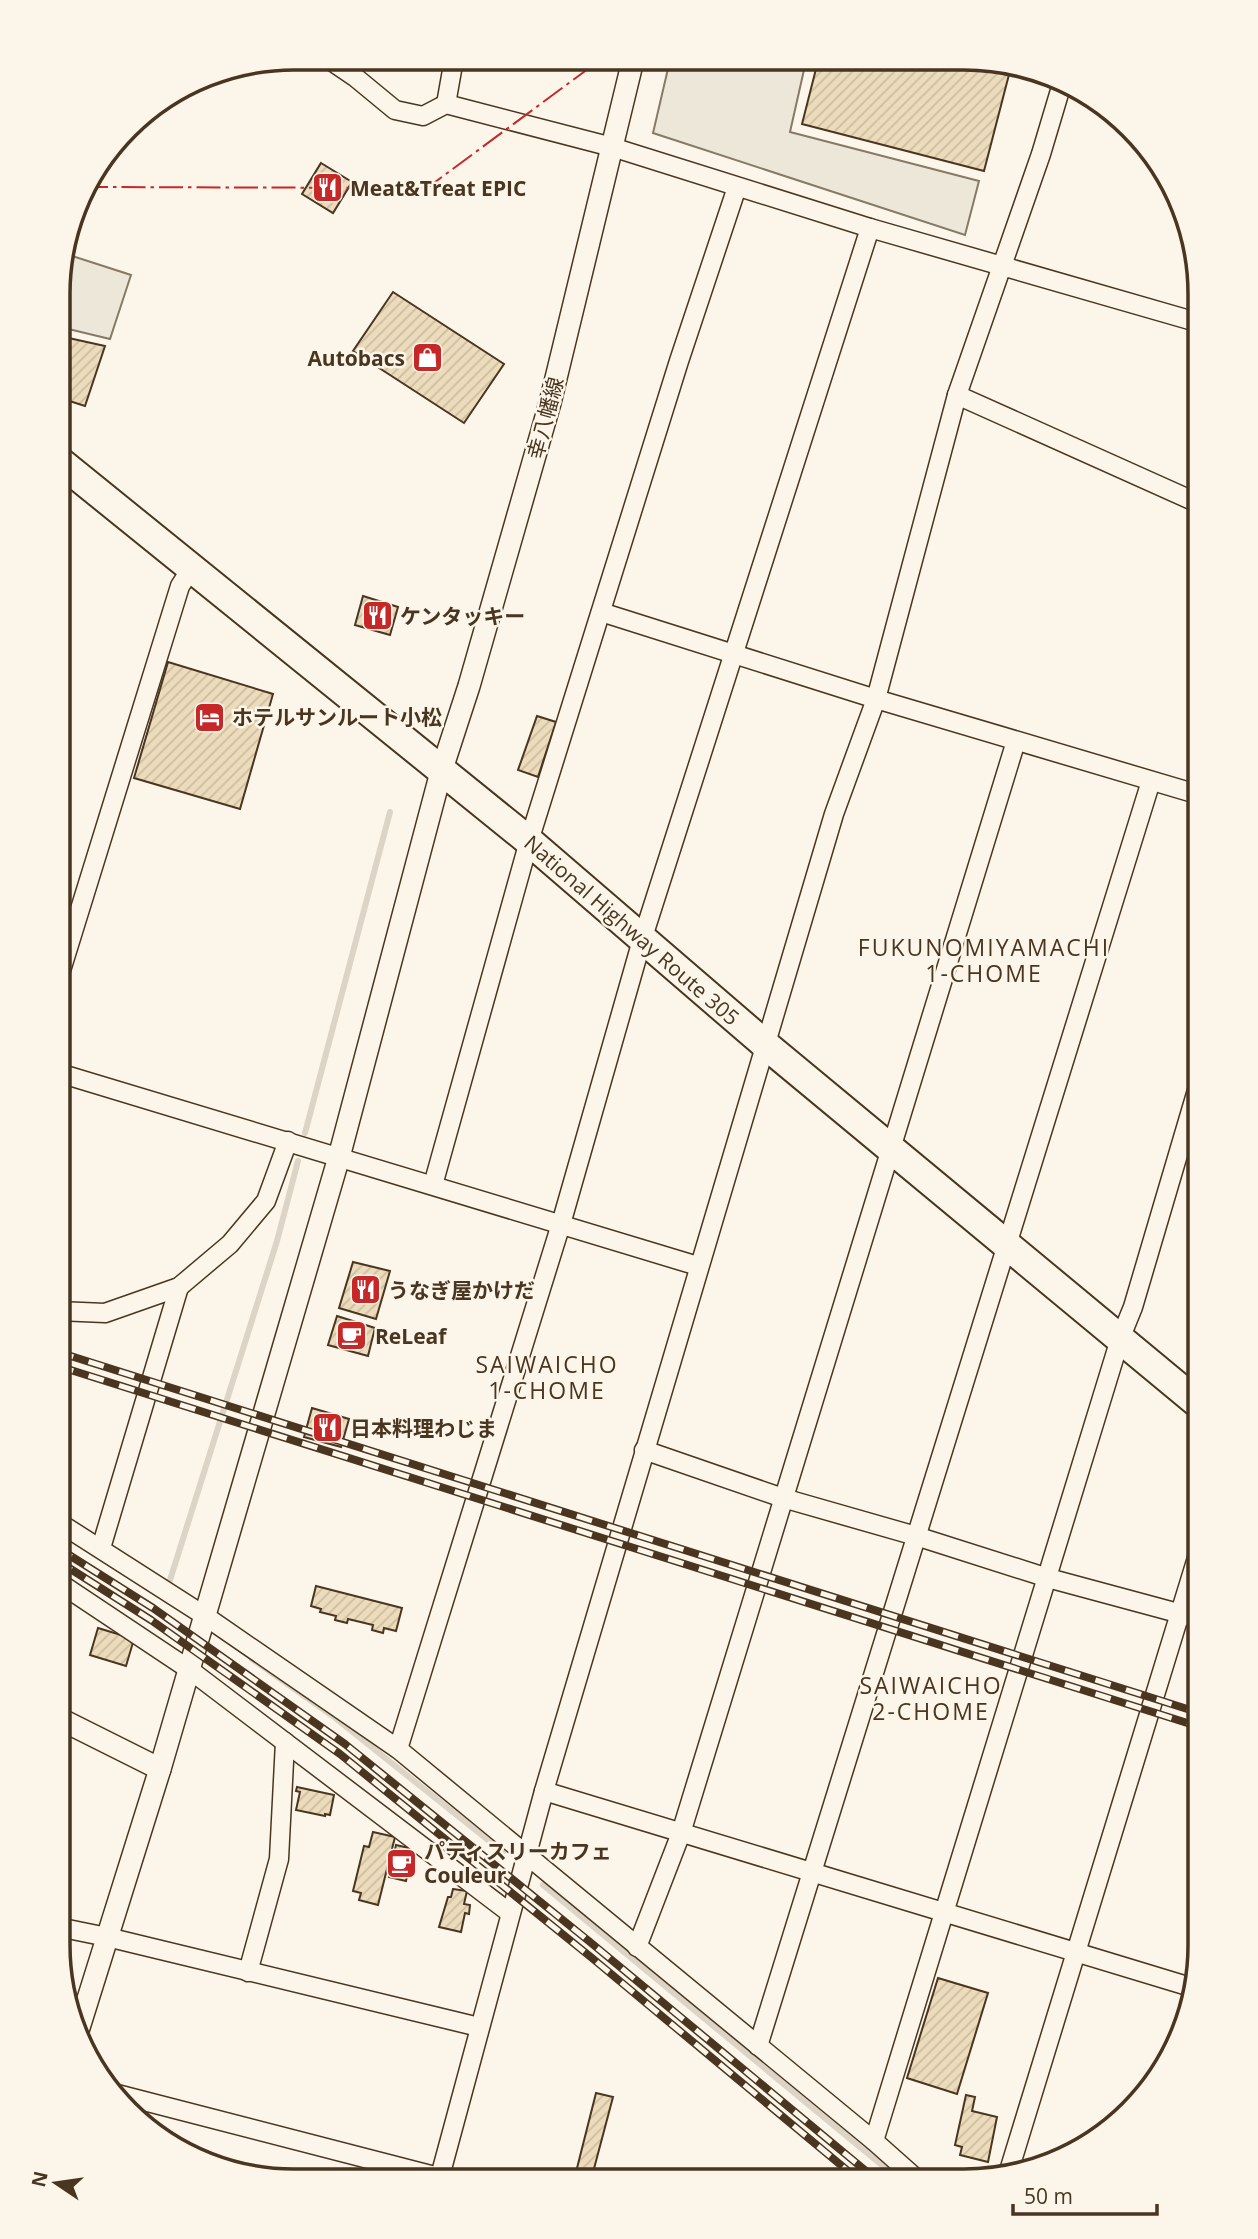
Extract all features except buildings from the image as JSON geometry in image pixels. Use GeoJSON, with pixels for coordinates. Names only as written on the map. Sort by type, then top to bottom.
{"type":"FeatureCollection","features":[{"type":"Feature","properties":{"kind":"highway","name":"National Highway Route 305"},"geometry":{"type":"LineString","coordinates":[[70,469],[440,772],[529,841],[767,1046],[1188,1395]]}},
{"type":"Feature","properties":{"kind":"street"},"geometry":{"type":"LineString","coordinates":[[345,70],[395,110],[423,116],[446,104],[612,147],[870,228],[1188,320]]}},
{"type":"Feature","properties":{"kind":"street"},"geometry":{"type":"LineString","coordinates":[[446,104],[452,70]]}},
{"type":"Feature","properties":{"kind":"street","name":"幸八幡線"},"geometry":{"type":"LineString","coordinates":[[82,2017],[190,1670],[339,1157],[440,772],[469,685],[550,403],[631,70]]}},
{"type":"Feature","properties":{"kind":"street"},"geometry":{"type":"LineString","coordinates":[[445,2169],[479,2027],[525,1856],[698,1266],[767,1046],[834,814],[876,699],[957,395],[1041,154],[1059,91]]}},
{"type":"Feature","properties":{"kind":"street"},"geometry":{"type":"LineString","coordinates":[[433,1185],[529,841],[679,361],[737,187]]}},
{"type":"Feature","properties":{"kind":"street"},"geometry":{"type":"LineString","coordinates":[[398,1749],[561,1224],[642,940],[870,228]]}},
{"type":"Feature","properties":{"kind":"street"},"geometry":{"type":"LineString","coordinates":[[957,395],[1188,499]]}},
{"type":"Feature","properties":{"kind":"street"},"geometry":{"type":"LineString","coordinates":[[70,941],[180,586],[191,569]]}},
{"type":"Feature","properties":{"kind":"street"},"geometry":{"type":"LineString","coordinates":[[601,612],[876,699],[1188,791]]}},
{"type":"Feature","properties":{"kind":"street"},"geometry":{"type":"LineString","coordinates":[[637,1947],[681,1833],[1016,741]]}},
{"type":"Feature","properties":{"kind":"street"},"geometry":{"type":"LineString","coordinates":[[758,2046],[1151,780]]}},
{"type":"Feature","properties":{"kind":"street"},"geometry":{"type":"LineString","coordinates":[[70,1076],[698,1266]]}},
{"type":"Feature","properties":{"kind":"street"},"geometry":{"type":"LineString","coordinates":[[874,2141],[1133,1307],[1188,1121]]}},
{"type":"Feature","properties":{"kind":"street"},"geometry":{"type":"LineString","coordinates":[[70,1312],[105,1313],[179,1287],[230,1244],[266,1200],[288,1141]]}},
{"type":"Feature","properties":{"kind":"street"},"geometry":{"type":"LineString","coordinates":[[101,1548],[179,1287]]}},
{"type":"Feature","properties":{"kind":"street"},"geometry":{"type":"LineString","coordinates":[[644,1450],[783,1498],[1048,1578],[1188,1616]]}},
{"type":"Feature","properties":{"kind":"street"},"geometry":{"type":"LineString","coordinates":[[70,1529],[205,1616],[398,1749],[906,2169]]}},
{"type":"Feature","properties":{"kind":"street"},"geometry":{"type":"LineString","coordinates":[[1011,2164],[1188,1588]]}},
{"type":"Feature","properties":{"kind":"street"},"geometry":{"type":"LineString","coordinates":[[70,1590],[190,1670],[510,1913]]}},
{"type":"Feature","properties":{"kind":"street"},"geometry":{"type":"LineString","coordinates":[[70,1730],[160,1769]]}},
{"type":"Feature","properties":{"kind":"street"},"geometry":{"type":"LineString","coordinates":[[248,1972],[279,1859],[285,1742]]}},
{"type":"Feature","properties":{"kind":"street"},"geometry":{"type":"LineString","coordinates":[[544,1791],[1185,1985]]}},
{"type":"Feature","properties":{"kind":"street"},"geometry":{"type":"LineString","coordinates":[[70,1929],[479,2027]]}},
{"type":"Feature","properties":{"kind":"street"},"geometry":{"type":"LineString","coordinates":[[129,2097],[405,2169]]}},
{"type":"Feature","properties":{"kind":"shaded area"},"geometry":{"type":"Polygon","coordinates":[[[668,70],[804,70],[790,132],[979,181],[965,235],[653,133],[668,70]]]}},
{"type":"Feature","properties":{"kind":"shaded area"},"geometry":{"type":"Polygon","coordinates":[[[74,256],[131,275],[110,339],[70,329],[74,256]]]}},
{"type":"Feature","properties":{"kind":"waterway"},"geometry":{"type":"LineString","coordinates":[[305,1133],[390,812]]}},
{"type":"Feature","properties":{"kind":"waterway"},"geometry":{"type":"LineString","coordinates":[[170,1580],[277,1241],[298,1161]]}},
{"type":"Feature","properties":{"kind":"waterway"},"geometry":{"type":"LineString","coordinates":[[252,1659],[334,1717],[503,1852]]}},
{"type":"Feature","properties":{"kind":"waterway"},"geometry":{"type":"LineString","coordinates":[[543,1885],[886,2169]]}},
{"type":"Feature","properties":{"kind":"railway"},"geometry":{"type":"LineString","coordinates":[[70,1356],[1188,1709]]}},
{"type":"Feature","properties":{"kind":"railway"},"geometry":{"type":"LineString","coordinates":[[70,1370],[1188,1723]]}},
{"type":"Feature","properties":{"kind":"railway"},"geometry":{"type":"LineString","coordinates":[[70,1556],[153,1608],[345,1744],[590,1942],[864,2169]]}},
{"type":"Feature","properties":{"kind":"railway"},"geometry":{"type":"LineString","coordinates":[[70,1569],[151,1620],[340,1754],[592,1958],[846,2169]]}},
{"type":"Feature","properties":{"kind":"power"},"geometry":{"type":"LineString","coordinates":[[97,187],[427,188],[586,70]]}},
{"type":"Feature","properties":{"kind":"place","name":"Meat&Treat EPIC"},"geometry":{"type":"Point","coordinates":[327,188]}},
{"type":"Feature","properties":{"kind":"place","name":"Autobacs"},"geometry":{"type":"Point","coordinates":[428,358]}},
{"type":"Feature","properties":{"kind":"place","name":"ケンタッキー"},"geometry":{"type":"Point","coordinates":[377,616]}},
{"type":"Feature","properties":{"kind":"place","name":"ホテルサンルート小松"},"geometry":{"type":"Point","coordinates":[209,717]}},
{"type":"Feature","properties":{"kind":"place","name":"うなぎ屋かけだ"},"geometry":{"type":"Point","coordinates":[365,1290]}},
{"type":"Feature","properties":{"kind":"place","name":"ReLeaf"},"geometry":{"type":"Point","coordinates":[352,1336]}},
{"type":"Feature","properties":{"kind":"place","name":"日本料理わじま"},"geometry":{"type":"Point","coordinates":[327,1428]}},
{"type":"Feature","properties":{"kind":"place","name":"パティスリーカフェ Couleur"},"geometry":{"type":"Point","coordinates":[401,1863]}},
{"type":"Feature","properties":{"kind":"district","name":"FUKUNOMIYAMACHI 1-CHOME"},"geometry":{"type":"Point","coordinates":[984,960]}},
{"type":"Feature","properties":{"kind":"district","name":"SAIWAICHO 1-CHOME"},"geometry":{"type":"Point","coordinates":[547,1377]}},
{"type":"Feature","properties":{"kind":"district","name":"SAIWAICHO 2-CHOME"},"geometry":{"type":"Point","coordinates":[931,1698]}}]}
